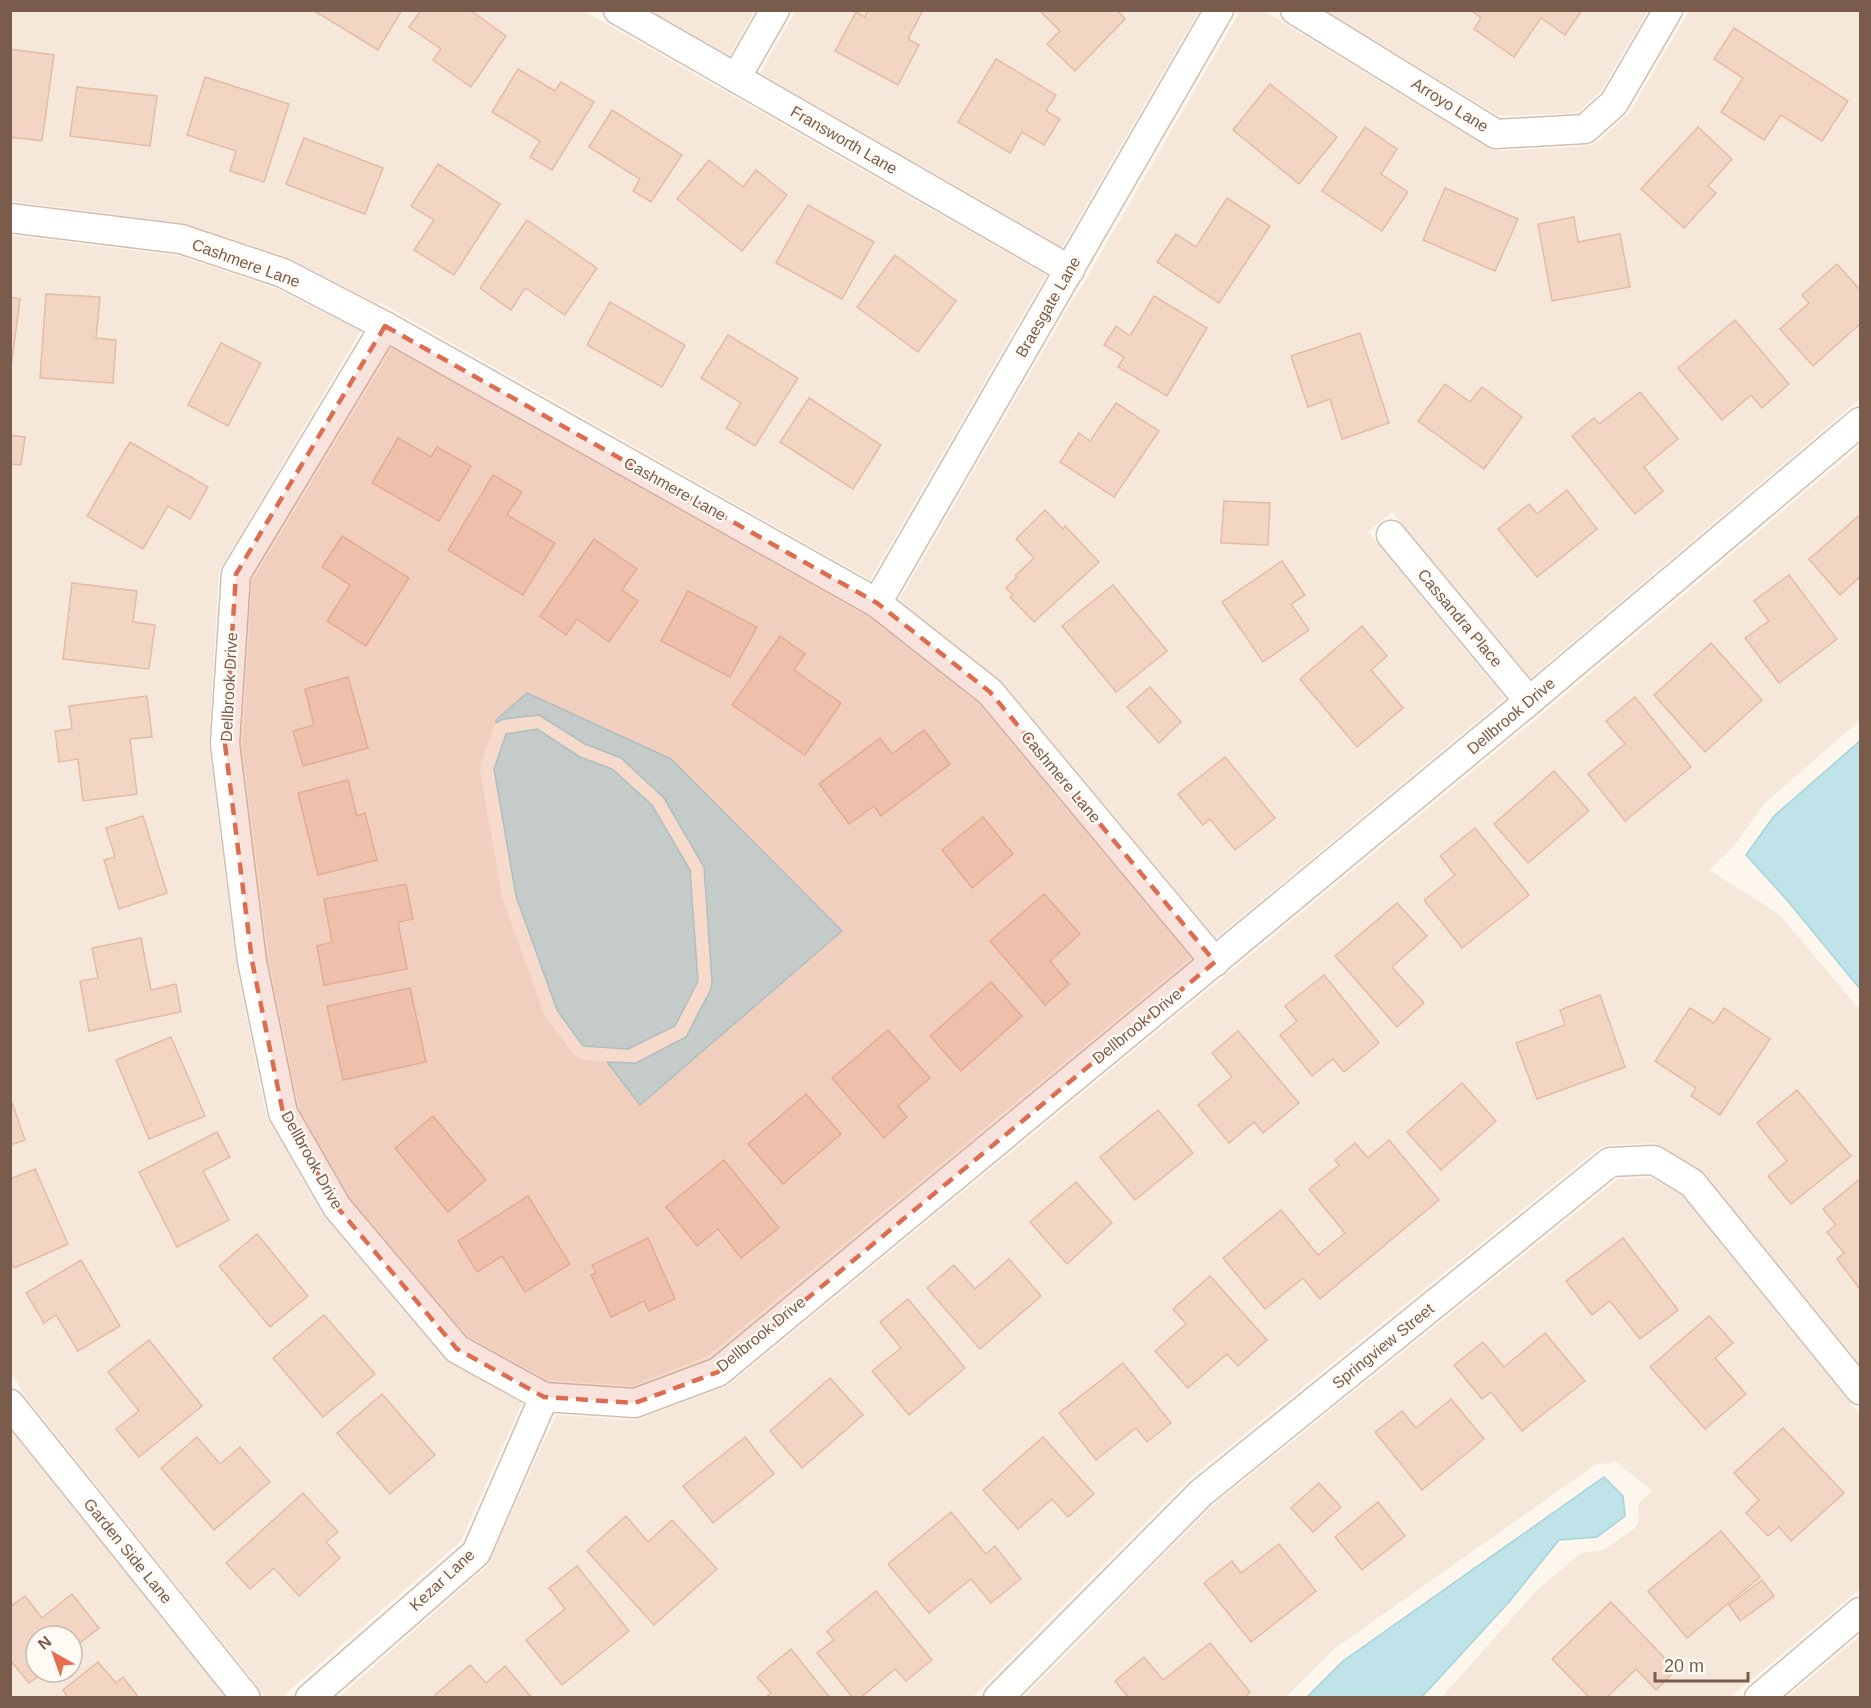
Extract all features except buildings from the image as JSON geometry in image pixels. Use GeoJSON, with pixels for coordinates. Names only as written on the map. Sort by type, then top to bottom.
{"type":"FeatureCollection","features":[{"type":"Feature","properties":{"kind":"street","name":"Fransworth Lane"},"geometry":{"type":"LineString","coordinates":[[618,10],[1070,270]]}},
{"type":"Feature","properties":{"kind":"street"},"geometry":{"type":"LineString","coordinates":[[736,78],[775,10]]}},
{"type":"Feature","properties":{"kind":"street","name":"Braesgate Lane"},"geometry":{"type":"LineString","coordinates":[[877,603],[1219,10]]}},
{"type":"Feature","properties":{"kind":"street","name":"Arroyo Lane"},"geometry":{"type":"LineString","coordinates":[[1295,10],[1496,134],[1585,129],[1614,103],[1668,10]]}},
{"type":"Feature","properties":{"kind":"street","name":"Cashmere Lane"},"geometry":{"type":"LineString","coordinates":[[10,218],[181,239],[283,273],[385,326],[877,603],[990,692],[1215,962]]}},
{"type":"Feature","properties":{"kind":"street","name":"Dellbrook Drive"},"geometry":{"type":"LineString","coordinates":[[385,326],[236,574],[225,744],[252,961],[283,1113],[337,1207],[457,1349],[544,1397],[635,1403],[718,1372],[1529,701],[1860,422]]}},
{"type":"Feature","properties":{"kind":"street","name":"Cassandra Place"},"geometry":{"type":"LineString","coordinates":[[1391,535],[1529,701]]}},
{"type":"Feature","properties":{"kind":"street","name":"Springview Street"},"geometry":{"type":"LineString","coordinates":[[998,1698],[1200,1493],[1610,1162],[1654,1160],[1692,1183],[1860,1390]]}},
{"type":"Feature","properties":{"kind":"street","name":"Kezar Lane"},"geometry":{"type":"LineString","coordinates":[[310,1698],[476,1553],[544,1397]]}},
{"type":"Feature","properties":{"kind":"street","name":"Garden Side Lane"},"geometry":{"type":"LineString","coordinates":[[10,1404],[246,1698]]}},
{"type":"Feature","properties":{"kind":"street"},"geometry":{"type":"LineString","coordinates":[[1759,1698],[1860,1612]]}},
{"type":"Feature","properties":{"kind":"highlighted area"},"geometry":{"type":"Polygon","coordinates":[[[385,326],[877,603],[990,692],[1215,962],[718,1372],[635,1403],[544,1397],[457,1349],[337,1207],[283,1113],[252,961],[225,744],[236,574],[385,326]]]}},
{"type":"Feature","properties":{"kind":"shaded area"},"geometry":{"type":"Polygon","coordinates":[[[755,10],[729,56],[650,11],[755,10]]]}},
{"type":"Feature","properties":{"kind":"shaded area"},"geometry":{"type":"Polygon","coordinates":[[[11,11],[584,11],[1046,275],[870,580],[379,302],[378,304],[286,257],[181,223],[11,201],[11,11]]]}},
{"type":"Feature","properties":{"kind":"shaded area"},"geometry":{"type":"Polygon","coordinates":[[[795,11],[1199,11],[1062,247],[760,73],[795,11]]]}},
{"type":"Feature","properties":{"kind":"shaded area"},"geometry":{"type":"Polygon","coordinates":[[[1240,11],[1264,11],[1489,148],[1499,151],[1588,146],[1597,143],[1629,113],[1689,11],[1860,11],[1860,399],[1530,678],[1392,512],[1368,532],[1505,698],[1216,938],[1002,682],[899,600],[1240,11]]]}},
{"type":"Feature","properties":{"kind":"shaded area"},"geometry":{"type":"Polygon","coordinates":[[[1326,11],[1648,11],[1601,91],[1577,113],[1499,116],[1326,11]]]}},
{"type":"Feature","properties":{"kind":"shaded area"},"geometry":{"type":"Polygon","coordinates":[[[10,235],[180,256],[278,289],[361,331],[219,571],[209,744],[236,961],[266,1115],[322,1214],[445,1359],[522,1403],[461,1541],[282,1697],[266,1697],[24,1395],[11,1371],[10,235]]]}},
{"type":"Feature","properties":{"kind":"shaded area"},"geometry":{"type":"Polygon","coordinates":[[[392,348],[869,617],[979,704],[1191,958],[708,1356],[631,1386],[547,1380],[467,1336],[350,1198],[299,1109],[269,960],[242,746],[252,581],[392,348]],[[527,693],[496,720],[480,770],[502,897],[544,1014],[572,1053],[579,1059],[607,1062],[640,1104],[842,932],[671,759],[527,693]]]}},
{"type":"Feature","properties":{"kind":"shaded area"},"geometry":{"type":"Polygon","coordinates":[[[1860,446],[1860,720],[1764,804],[1734,846],[1709,870],[1779,914],[1860,1010],[1860,1365],[1704,1173],[1661,1146],[1652,1143],[1607,1145],[1599,1148],[1189,1479],[973,1697],[338,1698],[487,1566],[556,1415],[636,1420],[729,1385],[1553,705],[1860,446]]]}},
{"type":"Feature","properties":{"kind":"shaded area"},"geometry":{"type":"Polygon","coordinates":[[[1652,1178],[1682,1195],[1860,1415],[1860,1589],[1731,1697],[1442,1697],[1538,1589],[1581,1553],[1603,1550],[1634,1529],[1639,1522],[1638,1504],[1652,1491],[1614,1460],[1609,1464],[1595,1465],[1334,1649],[1286,1697],[1023,1698],[1212,1506],[1618,1179],[1652,1178]]]}},
{"type":"Feature","properties":{"kind":"shaded area"},"geometry":{"type":"Polygon","coordinates":[[[11,1429],[225,1697],[11,1697],[11,1429]]]}},
{"type":"Feature","properties":{"kind":"shaded area"},"geometry":{"type":"Polygon","coordinates":[[[1860,1636],[1860,1697],[1787,1697],[1860,1636]]]}},
{"type":"Feature","properties":{"kind":"water"},"geometry":{"type":"Polygon","coordinates":[[[527,693],[671,759],[842,931],[640,1105],[607,1062],[636,1063],[686,1037],[711,989],[704,867],[664,798],[621,758],[585,744],[539,715],[503,719],[496,723],[496,720],[527,693]]]}},
{"type":"Feature","properties":{"kind":"water"},"geometry":{"type":"Polygon","coordinates":[[[537,729],[580,757],[612,769],[652,805],[690,870],[698,981],[675,1026],[628,1049],[583,1046],[557,1010],[516,896],[494,769],[506,734],[537,729]]]}},
{"type":"Feature","properties":{"kind":"water"},"geometry":{"type":"Polygon","coordinates":[[[1860,741],[1860,989],[1787,900],[1746,855],[1774,816],[1860,741]]]}},
{"type":"Feature","properties":{"kind":"water"},"geometry":{"type":"Polygon","coordinates":[[[1604,1477],[1623,1496],[1625,1516],[1597,1537],[1559,1540],[1509,1602],[1422,1697],[1307,1697],[1343,1661],[1604,1477]]]}}]}
